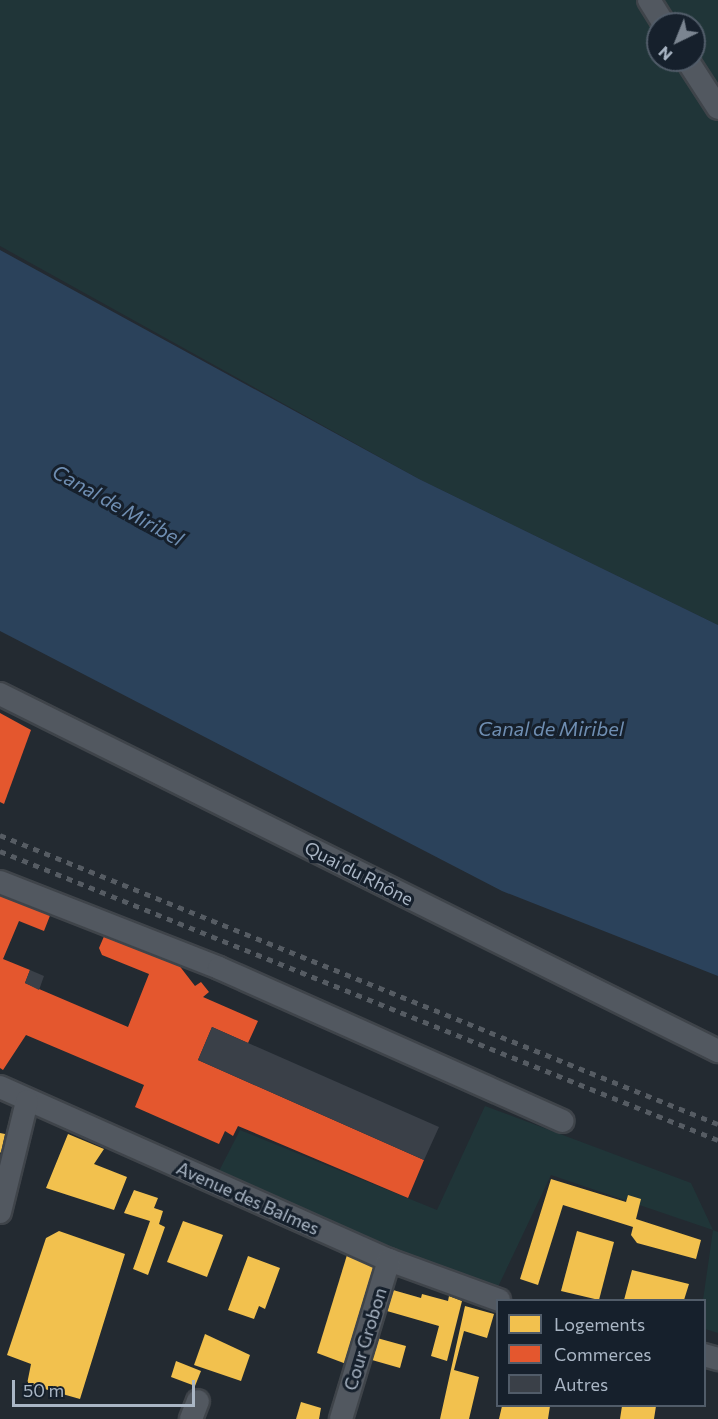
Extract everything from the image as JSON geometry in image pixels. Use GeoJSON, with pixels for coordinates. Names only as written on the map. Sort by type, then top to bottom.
{"type":"FeatureCollection","features":[{"type":"Feature","properties":{"kind":"street"},"geometry":{"type":"LineString","coordinates":[[695,72],[718,108]]}},
{"type":"Feature","properties":{"kind":"street","name":"Quai du Rhône"},"geometry":{"type":"LineString","coordinates":[[0,694],[718,1052]]}},
{"type":"Feature","properties":{"kind":"street"},"geometry":{"type":"LineString","coordinates":[[0,882],[219,968],[562,1120]]}},
{"type":"Feature","properties":{"kind":"street","name":"Avenue des Balmes"},"geometry":{"type":"LineString","coordinates":[[0,1087],[27,1101],[389,1260],[496,1299]]}},
{"type":"Feature","properties":{"kind":"street"},"geometry":{"type":"LineString","coordinates":[[0,1212],[27,1101]]}},
{"type":"Feature","properties":{"kind":"street","name":"Cour Grobon"},"geometry":{"type":"LineString","coordinates":[[341,1419],[389,1260]]}},
{"type":"Feature","properties":{"kind":"green space"},"geometry":{"type":"Polygon","coordinates":[[[0,0],[718,0],[718,625],[419,479],[0,246],[0,0]]]}},
{"type":"Feature","properties":{"kind":"green space"},"geometry":{"type":"Polygon","coordinates":[[[485,1106],[691,1183],[713,1230],[551,1175],[497,1289],[370,1243],[218,1173],[240,1130],[437,1210],[485,1106]]]}},
{"type":"Feature","properties":{"kind":"green space"},"geometry":{"type":"Polygon","coordinates":[[[713,1230],[718,1232],[718,1333],[706,1329],[706,1299],[703,1299],[713,1230]]]}},
{"type":"Feature","properties":{"kind":"water","name":"Canal de Miribel"},"geometry":{"type":"Polygon","coordinates":[[[0,250],[419,479],[718,625],[718,976],[502,891],[0,631],[0,250]]]}},
{"type":"Feature","properties":{"kind":"building: Logements"},"geometry":{"type":"Polygon","coordinates":[[[0,1133],[5,1134],[1,1153],[0,1152],[0,1133]]]}},
{"type":"Feature","properties":{"kind":"building: Logements"},"geometry":{"type":"Polygon","coordinates":[[[68,1134],[104,1149],[94,1164],[127,1177],[114,1210],[46,1188],[68,1134]]]}},
{"type":"Feature","properties":{"kind":"building: Logements"},"geometry":{"type":"Polygon","coordinates":[[[551,1179],[626,1202],[628,1195],[641,1199],[636,1219],[701,1240],[696,1259],[637,1243],[631,1235],[633,1227],[563,1205],[538,1285],[520,1279],[551,1179]]]}},
{"type":"Feature","properties":{"kind":"building: Logements"},"geometry":{"type":"Polygon","coordinates":[[[134,1190],[158,1198],[154,1208],[163,1211],[159,1224],[165,1227],[148,1275],[133,1269],[150,1221],[124,1213],[134,1190]]]}},
{"type":"Feature","properties":{"kind":"building: Logements"},"geometry":{"type":"Polygon","coordinates":[[[183,1221],[223,1235],[207,1277],[167,1262],[183,1221]]]}},
{"type":"Feature","properties":{"kind":"building: Logements"},"geometry":{"type":"Polygon","coordinates":[[[59,1231],[125,1254],[80,1399],[27,1384],[31,1364],[7,1355],[46,1238],[59,1231]]]}},
{"type":"Feature","properties":{"kind":"building: Logements"},"geometry":{"type":"Polygon","coordinates":[[[577,1231],[614,1242],[599,1299],[561,1291],[577,1231]]]}},
{"type":"Feature","properties":{"kind":"building: Logements"},"geometry":{"type":"Polygon","coordinates":[[[347,1255],[380,1269],[349,1365],[317,1353],[347,1255]]]}},
{"type":"Feature","properties":{"kind":"building: Logements"},"geometry":{"type":"Polygon","coordinates":[[[248,1256],[280,1268],[265,1309],[259,1306],[254,1319],[228,1310],[248,1256]]]}},
{"type":"Feature","properties":{"kind":"building: Logements"},"geometry":{"type":"Polygon","coordinates":[[[632,1270],[689,1284],[684,1299],[624,1299],[632,1270]]]}},
{"type":"Feature","properties":{"kind":"building: Logements"},"geometry":{"type":"Polygon","coordinates":[[[386,1288],[421,1298],[422,1294],[448,1301],[449,1296],[462,1301],[447,1361],[431,1356],[439,1326],[380,1309],[386,1288]]]}},
{"type":"Feature","properties":{"kind":"building: Logements"},"geometry":{"type":"Polygon","coordinates":[[[465,1306],[494,1314],[487,1338],[464,1331],[454,1370],[479,1377],[469,1419],[440,1419],[465,1306]]]}},
{"type":"Feature","properties":{"kind":"building: Logements"},"geometry":{"type":"Polygon","coordinates":[[[205,1334],[250,1355],[241,1381],[194,1365],[205,1334]]]}},
{"type":"Feature","properties":{"kind":"building: Logements"},"geometry":{"type":"Polygon","coordinates":[[[377,1338],[406,1346],[400,1368],[365,1358],[370,1340],[377,1338]]]}},
{"type":"Feature","properties":{"kind":"building: Logements"},"geometry":{"type":"Polygon","coordinates":[[[176,1361],[201,1371],[195,1386],[171,1377],[176,1361]]]}},
{"type":"Feature","properties":{"kind":"building: Logements"},"geometry":{"type":"Polygon","coordinates":[[[301,1402],[321,1408],[319,1419],[296,1419],[301,1402]]]}},
{"type":"Feature","properties":{"kind":"building: Logements"},"geometry":{"type":"Polygon","coordinates":[[[502,1407],[550,1407],[548,1419],[499,1419],[502,1407]]]}},
{"type":"Feature","properties":{"kind":"building: Logements"},"geometry":{"type":"Polygon","coordinates":[[[622,1407],[656,1407],[654,1419],[620,1419],[622,1407]]]}},
{"type":"Feature","properties":{"kind":"building: Commerces"},"geometry":{"type":"Polygon","coordinates":[[[0,713],[31,730],[4,804],[0,802],[0,713]]]}},
{"type":"Feature","properties":{"kind":"building: Commerces"},"geometry":{"type":"Polygon","coordinates":[[[0,891],[51,913],[44,931],[19,921],[3,959],[30,970],[25,983],[128,1027],[149,974],[102,955],[99,948],[105,934],[178,964],[195,986],[201,982],[209,992],[203,997],[258,1021],[248,1043],[212,1027],[198,1060],[424,1160],[408,1198],[238,1126],[233,1136],[225,1131],[219,1144],[135,1107],[144,1085],[26,1035],[3,1070],[0,1068],[0,891]]]}},
{"type":"Feature","properties":{"kind":"building: Autres"},"geometry":{"type":"Polygon","coordinates":[[[30,970],[44,976],[39,990],[25,983],[30,970]]]}},
{"type":"Feature","properties":{"kind":"building: Autres"},"geometry":{"type":"Polygon","coordinates":[[[212,1027],[439,1127],[424,1160],[198,1060],[212,1027]]]}},
{"type":"Feature","properties":{"kind":"railway"},"geometry":{"type":"LineString","coordinates":[[0,835],[718,1124]]}},
{"type":"Feature","properties":{"kind":"railway"},"geometry":{"type":"LineString","coordinates":[[0,851],[718,1140]]}}]}
